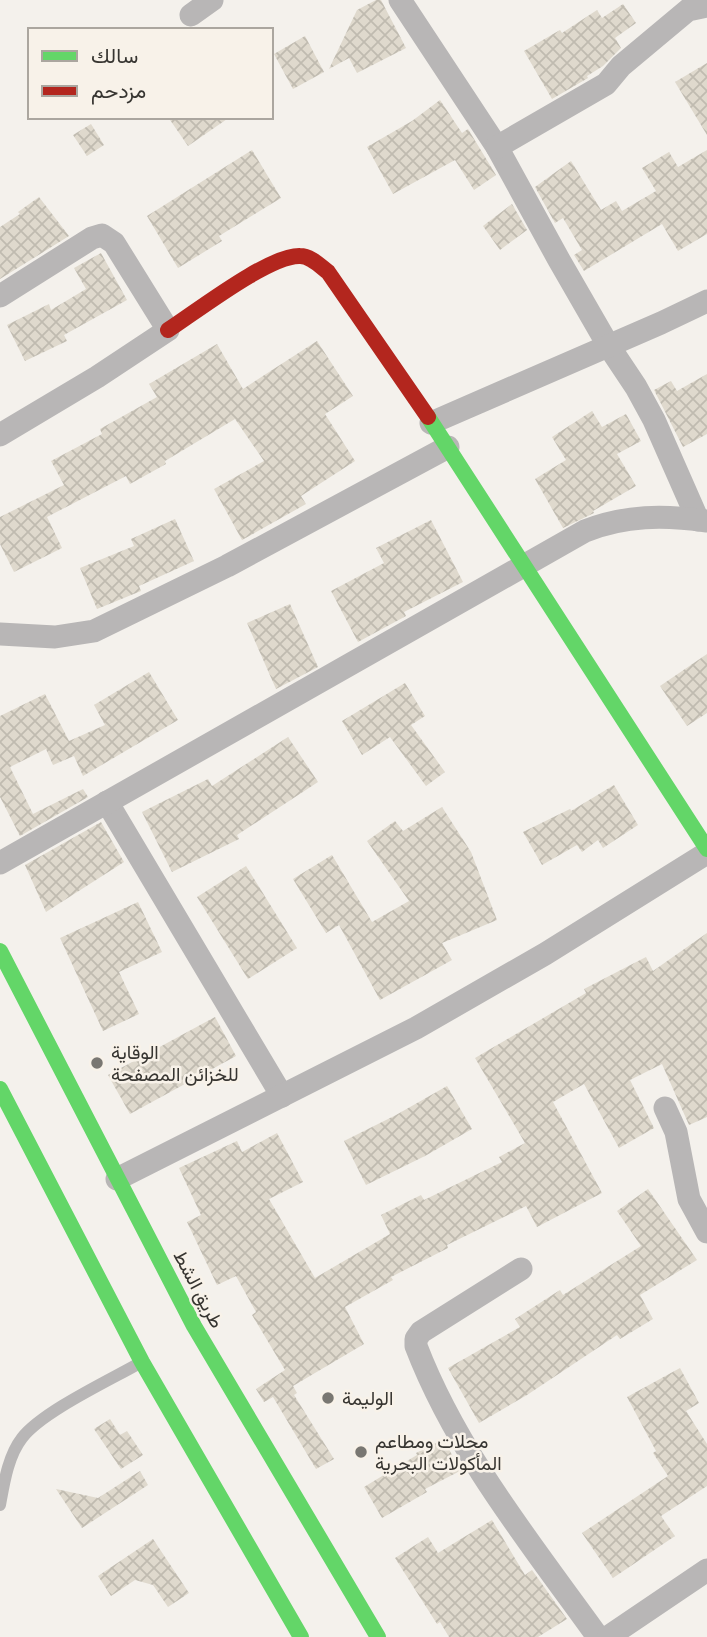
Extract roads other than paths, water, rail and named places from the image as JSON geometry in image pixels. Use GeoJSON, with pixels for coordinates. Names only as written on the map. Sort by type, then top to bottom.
{"type":"FeatureCollection","features":[{"type":"Feature","properties":{"kind":"main road"},"geometry":{"type":"LineString","coordinates":[[169,330],[245,281],[292,256],[303,256],[328,272],[448,447],[707,851]]}},
{"type":"Feature","properties":{"kind":"main road","name":"طريق الشط"},"geometry":{"type":"LineString","coordinates":[[0,951],[194,1326],[378,1637]]}},
{"type":"Feature","properties":{"kind":"main road"},"geometry":{"type":"LineString","coordinates":[[0,1089],[142,1362],[301,1637]]}},
{"type":"Feature","properties":{"kind":"street"},"geometry":{"type":"LineString","coordinates":[[191,15],[212,0]]}},
{"type":"Feature","properties":{"kind":"street"},"geometry":{"type":"LineString","coordinates":[[400,0],[497,147],[608,345],[654,420],[703,521]]}},
{"type":"Feature","properties":{"kind":"street"},"geometry":{"type":"LineString","coordinates":[[497,147],[606,84],[621,66],[688,10],[707,5]]}},
{"type":"Feature","properties":{"kind":"street"},"geometry":{"type":"LineString","coordinates":[[0,296],[87,240],[102,235],[114,243],[169,330],[0,435]]}},
{"type":"Feature","properties":{"kind":"street"},"geometry":{"type":"LineString","coordinates":[[431,423],[707,301]]}},
{"type":"Feature","properties":{"kind":"street"},"geometry":{"type":"LineString","coordinates":[[0,634],[55,637],[94,631],[227,566],[448,447]]}},
{"type":"Feature","properties":{"kind":"street"},"geometry":{"type":"LineString","coordinates":[[0,863],[585,531],[605,523],[630,518],[703,521]]}},
{"type":"Feature","properties":{"kind":"street"},"geometry":{"type":"LineString","coordinates":[[107,802],[282,1096]]}},
{"type":"Feature","properties":{"kind":"street"},"geometry":{"type":"LineString","coordinates":[[117,1179],[416,1028],[484,990],[707,851]]}},
{"type":"Feature","properties":{"kind":"street"},"geometry":{"type":"LineString","coordinates":[[665,1108],[676,1132],[689,1199],[707,1232]]}},
{"type":"Feature","properties":{"kind":"street"},"geometry":{"type":"LineString","coordinates":[[521,1269],[421,1332],[416,1339],[416,1346],[442,1405],[477,1465],[598,1637]]}},
{"type":"Feature","properties":{"kind":"street"},"geometry":{"type":"LineString","coordinates":[[608,1637],[707,1570]]}},
{"type":"Feature","properties":{"kind":"lane"},"geometry":{"type":"LineString","coordinates":[[0,1505],[13,1454],[34,1424],[142,1362]]}},
{"type":"Feature","properties":{"kind":"place","name":"الوقاية للخزائن المصفحة"},"geometry":{"type":"Point","coordinates":[97,1063]}},
{"type":"Feature","properties":{"kind":"place","name":"الوليمة"},"geometry":{"type":"Point","coordinates":[328,1398]}},
{"type":"Feature","properties":{"kind":"place","name":"محلات ومطاعم المأكولات البحرية"},"geometry":{"type":"Point","coordinates":[361,1452]}}]}
